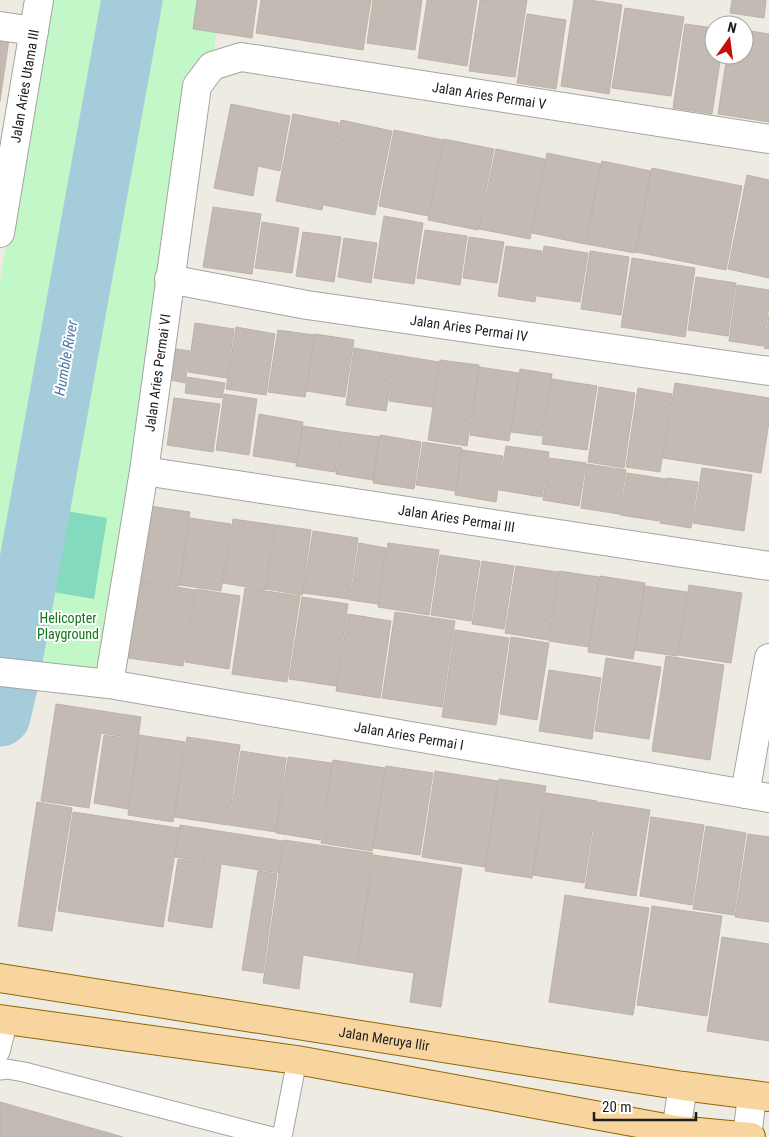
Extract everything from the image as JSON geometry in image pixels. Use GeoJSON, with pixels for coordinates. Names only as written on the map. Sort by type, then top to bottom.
{"type":"FeatureCollection","features":[{"type":"Feature","properties":{"kind":"main road","name":"Jalan Meruya Ilir"},"geometry":{"type":"LineString","coordinates":[[0,978],[761,1097]]}},
{"type":"Feature","properties":{"kind":"main road"},"geometry":{"type":"LineString","coordinates":[[4,1020],[297,1060],[676,1134],[751,1137]]}},
{"type":"Feature","properties":{"kind":"street","name":"Jalan Aries Utama III"},"geometry":{"type":"LineString","coordinates":[[0,233],[38,0]]}},
{"type":"Feature","properties":{"kind":"street"},"geometry":{"type":"LineString","coordinates":[[0,26],[34,31]]}},
{"type":"Feature","properties":{"kind":"street","name":"Jalan Aries Permai V"},"geometry":{"type":"LineString","coordinates":[[212,66],[241,57],[769,139]]}},
{"type":"Feature","properties":{"kind":"street","name":"Jalan Aries Permai VI"},"geometry":{"type":"LineString","coordinates":[[109,684],[144,471],[197,86],[212,66]]}},
{"type":"Feature","properties":{"kind":"street","name":"Jalan Aries Permai IV"},"geometry":{"type":"LineString","coordinates":[[169,279],[306,305],[769,371]]}},
{"type":"Feature","properties":{"kind":"street","name":"Jalan Aries Permai III"},"geometry":{"type":"LineString","coordinates":[[144,471],[769,566]]}},
{"type":"Feature","properties":{"kind":"street"},"geometry":{"type":"LineString","coordinates":[[757,796],[769,658]]}},
{"type":"Feature","properties":{"kind":"street","name":"Jalan Aries Permai I"},"geometry":{"type":"LineString","coordinates":[[0,672],[109,684],[757,796]]}},
{"type":"Feature","properties":{"kind":"street"},"geometry":{"type":"LineString","coordinates":[[676,1134],[683,1086]]}},
{"type":"Feature","properties":{"kind":"street"},"geometry":{"type":"LineString","coordinates":[[747,1137],[761,1097]]}},
{"type":"Feature","properties":{"kind":"lane"},"geometry":{"type":"LineString","coordinates":[[0,1052],[4,1020]]}},
{"type":"Feature","properties":{"kind":"lane"},"geometry":{"type":"LineString","coordinates":[[282,1137],[297,1060]]}},
{"type":"Feature","properties":{"kind":"lane"},"geometry":{"type":"LineString","coordinates":[[0,1070],[7,1069],[24,1072],[272,1137]]}},
{"type":"Feature","properties":{"kind":"green space","name":"Helicopter Playground"},"geometry":{"type":"Polygon","coordinates":[[[47,0],[221,0],[212,66],[109,684],[0,680],[0,281],[47,0]]]}},
{"type":"Feature","properties":{"kind":"green space"},"geometry":{"type":"Polygon","coordinates":[[[61,510],[107,518],[94,599],[47,591],[61,510]]]}},
{"type":"Feature","properties":{"kind":"building"},"geometry":{"type":"Polygon","coordinates":[[[197,0],[257,0],[252,38],[193,29],[197,0]]]}},
{"type":"Feature","properties":{"kind":"building"},"geometry":{"type":"Polygon","coordinates":[[[261,0],[371,0],[363,50],[256,33],[261,0]]]}},
{"type":"Feature","properties":{"kind":"building"},"geometry":{"type":"Polygon","coordinates":[[[373,0],[422,0],[415,50],[367,43],[373,0]]]}},
{"type":"Feature","properties":{"kind":"building"},"geometry":{"type":"Polygon","coordinates":[[[427,0],[477,0],[467,66],[418,58],[427,0]]]}},
{"type":"Feature","properties":{"kind":"building"},"geometry":{"type":"Polygon","coordinates":[[[480,0],[527,0],[515,77],[469,71],[480,0]]]}},
{"type":"Feature","properties":{"kind":"building"},"geometry":{"type":"Polygon","coordinates":[[[574,0],[589,0],[622,5],[609,94],[561,86],[574,0]]]}},
{"type":"Feature","properties":{"kind":"building"},"geometry":{"type":"Polygon","coordinates":[[[732,0],[766,0],[764,18],[754,15],[730,13],[732,0]]]}},
{"type":"Feature","properties":{"kind":"building"},"geometry":{"type":"Polygon","coordinates":[[[625,8],[684,17],[671,96],[612,88],[625,8]]]}},
{"type":"Feature","properties":{"kind":"building"},"geometry":{"type":"Polygon","coordinates":[[[527,14],[566,20],[556,89],[517,83],[527,14]]]}},
{"type":"Feature","properties":{"kind":"building"},"geometry":{"type":"Polygon","coordinates":[[[685,24],[704,27],[704,65],[719,65],[712,114],[673,108],[685,24]]]}},
{"type":"Feature","properties":{"kind":"building"},"geometry":{"type":"Polygon","coordinates":[[[754,32],[769,34],[769,122],[718,114],[725,65],[754,65],[754,32]]]}},
{"type":"Feature","properties":{"kind":"building"},"geometry":{"type":"Polygon","coordinates":[[[0,37],[9,39],[0,101],[0,37]]]}},
{"type":"Feature","properties":{"kind":"building"},"geometry":{"type":"Polygon","coordinates":[[[231,104],[290,116],[280,171],[258,166],[253,196],[214,188],[231,104]]]}},
{"type":"Feature","properties":{"kind":"building"},"geometry":{"type":"Polygon","coordinates":[[[293,114],[339,123],[322,210],[276,201],[293,114]]]}},
{"type":"Feature","properties":{"kind":"building"},"geometry":{"type":"Polygon","coordinates":[[[341,120],[392,131],[375,215],[324,205],[341,120]]]}},
{"type":"Feature","properties":{"kind":"building"},"geometry":{"type":"Polygon","coordinates":[[[394,130],[443,140],[428,216],[379,206],[394,130]]]}},
{"type":"Feature","properties":{"kind":"building"},"geometry":{"type":"Polygon","coordinates":[[[444,139],[494,149],[478,230],[428,220],[444,139]]]}},
{"type":"Feature","properties":{"kind":"building"},"geometry":{"type":"Polygon","coordinates":[[[496,149],[545,159],[530,239],[479,229],[496,149]]]}},
{"type":"Feature","properties":{"kind":"building"},"geometry":{"type":"Polygon","coordinates":[[[547,153],[601,164],[585,244],[532,233],[547,153]]]}},
{"type":"Feature","properties":{"kind":"building"},"geometry":{"type":"Polygon","coordinates":[[[602,161],[651,171],[635,253],[586,244],[602,161]]]}},
{"type":"Feature","properties":{"kind":"building"},"geometry":{"type":"Polygon","coordinates":[[[652,168],[742,186],[726,270],[636,252],[652,168]]]}},
{"type":"Feature","properties":{"kind":"building"},"geometry":{"type":"Polygon","coordinates":[[[747,175],[769,180],[769,278],[728,269],[747,175]]]}},
{"type":"Feature","properties":{"kind":"building"},"geometry":{"type":"Polygon","coordinates":[[[213,207],[261,214],[252,274],[203,267],[213,207]]]}},
{"type":"Feature","properties":{"kind":"building"},"geometry":{"type":"Polygon","coordinates":[[[384,216],[423,223],[414,284],[374,278],[384,216]]]}},
{"type":"Feature","properties":{"kind":"building"},"geometry":{"type":"Polygon","coordinates":[[[262,222],[299,228],[292,273],[255,268],[262,222]]]}},
{"type":"Feature","properties":{"kind":"building"},"geometry":{"type":"Polygon","coordinates":[[[425,230],[467,236],[460,285],[417,278],[425,230]]]}},
{"type":"Feature","properties":{"kind":"building"},"geometry":{"type":"Polygon","coordinates":[[[303,232],[341,237],[334,282],[296,276],[303,232]]]}},
{"type":"Feature","properties":{"kind":"building"},"geometry":{"type":"Polygon","coordinates":[[[469,237],[504,242],[497,283],[463,278],[469,237]]]}},
{"type":"Feature","properties":{"kind":"building"},"geometry":{"type":"Polygon","coordinates":[[[344,238],[377,243],[371,283],[338,277],[344,238]]]}},
{"type":"Feature","properties":{"kind":"building"},"geometry":{"type":"Polygon","coordinates":[[[506,246],[542,251],[535,302],[498,296],[506,246]]]}},
{"type":"Feature","properties":{"kind":"building"},"geometry":{"type":"Polygon","coordinates":[[[544,246],[588,253],[580,302],[537,296],[544,246]]]}},
{"type":"Feature","properties":{"kind":"building"},"geometry":{"type":"Polygon","coordinates":[[[590,251],[629,257],[621,315],[581,309],[590,251]]]}},
{"type":"Feature","properties":{"kind":"building"},"geometry":{"type":"Polygon","coordinates":[[[632,258],[695,268],[685,337],[621,327],[632,258]]]}},
{"type":"Feature","properties":{"kind":"building"},"geometry":{"type":"Polygon","coordinates":[[[696,277],[736,283],[728,336],[688,330],[696,277]]]}},
{"type":"Feature","properties":{"kind":"building"},"geometry":{"type":"Polygon","coordinates":[[[737,285],[769,290],[769,306],[763,346],[729,341],[737,285]]]}},
{"type":"Feature","properties":{"kind":"building"},"geometry":{"type":"Polygon","coordinates":[[[769,315],[769,349],[764,348],[769,315]]]}},
{"type":"Feature","properties":{"kind":"building"},"geometry":{"type":"Polygon","coordinates":[[[195,323],[234,329],[227,378],[188,372],[195,323]]]}},
{"type":"Feature","properties":{"kind":"building"},"geometry":{"type":"Polygon","coordinates":[[[236,327],[275,334],[266,395],[226,389],[236,327]]]}},
{"type":"Feature","properties":{"kind":"building"},"geometry":{"type":"Polygon","coordinates":[[[278,330],[314,335],[305,397],[268,392],[278,330]]]}},
{"type":"Feature","properties":{"kind":"building"},"geometry":{"type":"Polygon","coordinates":[[[315,334],[354,340],[345,397],[306,391],[315,334]]]}},
{"type":"Feature","properties":{"kind":"building"},"geometry":{"type":"Polygon","coordinates":[[[170,348],[190,351],[185,383],[165,379],[170,348]]]}},
{"type":"Feature","properties":{"kind":"building"},"geometry":{"type":"Polygon","coordinates":[[[354,348],[395,355],[386,411],[346,405],[354,348]]]}},
{"type":"Feature","properties":{"kind":"building"},"geometry":{"type":"Polygon","coordinates":[[[396,355],[439,362],[432,407],[389,401],[396,355]]]}},
{"type":"Feature","properties":{"kind":"building"},"geometry":{"type":"Polygon","coordinates":[[[440,360],[479,365],[467,446],[428,440],[440,360]]]}},
{"type":"Feature","properties":{"kind":"building"},"geometry":{"type":"Polygon","coordinates":[[[479,367],[519,373],[509,441],[470,435],[479,367]]]}},
{"type":"Feature","properties":{"kind":"building"},"geometry":{"type":"Polygon","coordinates":[[[520,369],[552,374],[542,436],[511,432],[520,369]]]}},
{"type":"Feature","properties":{"kind":"building"},"geometry":{"type":"Polygon","coordinates":[[[187,377],[225,383],[222,398],[185,393],[187,377]]]}},
{"type":"Feature","properties":{"kind":"building"},"geometry":{"type":"Polygon","coordinates":[[[552,379],[597,386],[587,450],[542,444],[552,379]]]}},
{"type":"Feature","properties":{"kind":"building"},"geometry":{"type":"Polygon","coordinates":[[[675,383],[769,398],[769,422],[761,473],[663,458],[675,383]]]}},
{"type":"Feature","properties":{"kind":"building"},"geometry":{"type":"Polygon","coordinates":[[[599,387],[635,393],[624,468],[588,462],[599,387]]]}},
{"type":"Feature","properties":{"kind":"building"},"geometry":{"type":"Polygon","coordinates":[[[638,388],[672,394],[660,472],[626,467],[638,388]]]}},
{"type":"Feature","properties":{"kind":"building"},"geometry":{"type":"Polygon","coordinates":[[[224,394],[257,399],[249,455],[216,450],[224,394]]]}},
{"type":"Feature","properties":{"kind":"building"},"geometry":{"type":"Polygon","coordinates":[[[174,398],[220,404],[213,452],[167,445],[174,398]]]}},
{"type":"Feature","properties":{"kind":"building"},"geometry":{"type":"Polygon","coordinates":[[[259,414],[303,422],[297,463],[253,456],[259,414]]]}},
{"type":"Feature","properties":{"kind":"building"},"geometry":{"type":"Polygon","coordinates":[[[303,426],[341,432],[335,472],[296,466],[303,426]]]}},
{"type":"Feature","properties":{"kind":"building"},"geometry":{"type":"Polygon","coordinates":[[[342,432],[379,437],[373,480],[336,474],[342,432]]]}},
{"type":"Feature","properties":{"kind":"building"},"geometry":{"type":"Polygon","coordinates":[[[380,435],[421,442],[414,489],[373,483],[380,435]]]}},
{"type":"Feature","properties":{"kind":"building"},"geometry":{"type":"Polygon","coordinates":[[[423,442],[462,448],[456,491],[416,485],[423,442]]]}},
{"type":"Feature","properties":{"kind":"building"},"geometry":{"type":"Polygon","coordinates":[[[506,446],[549,452],[542,497],[499,490],[506,446]]]}},
{"type":"Feature","properties":{"kind":"building"},"geometry":{"type":"Polygon","coordinates":[[[462,450],[503,456],[496,502],[455,495],[462,450]]]}},
{"type":"Feature","properties":{"kind":"building"},"geometry":{"type":"Polygon","coordinates":[[[549,458],[586,463],[579,506],[543,500],[549,458]]]}},
{"type":"Feature","properties":{"kind":"building"},"geometry":{"type":"Polygon","coordinates":[[[587,464],[626,470],[619,514],[581,508],[587,464]]]}},
{"type":"Feature","properties":{"kind":"building"},"geometry":{"type":"Polygon","coordinates":[[[702,468],[752,475],[744,531],[693,523],[702,468]]]}},
{"type":"Feature","properties":{"kind":"building"},"geometry":{"type":"Polygon","coordinates":[[[627,473],[666,479],[659,521],[620,515],[627,473]]]}},
{"type":"Feature","properties":{"kind":"building"},"geometry":{"type":"Polygon","coordinates":[[[667,478],[698,482],[691,528],[660,523],[667,478]]]}},
{"type":"Feature","properties":{"kind":"building"},"geometry":{"type":"Polygon","coordinates":[[[143,505],[190,512],[179,586],[132,579],[143,505]]]}},
{"type":"Feature","properties":{"kind":"building"},"geometry":{"type":"Polygon","coordinates":[[[190,518],[231,524],[221,591],[180,585],[190,518]]]}},
{"type":"Feature","properties":{"kind":"building"},"geometry":{"type":"Polygon","coordinates":[[[233,519],[275,525],[265,590],[223,583],[233,519]]]}},
{"type":"Feature","properties":{"kind":"building"},"geometry":{"type":"Polygon","coordinates":[[[276,525],[311,530],[302,595],[266,589],[276,525]]]}},
{"type":"Feature","properties":{"kind":"building"},"geometry":{"type":"Polygon","coordinates":[[[313,531],[358,538],[349,599],[303,593],[313,531]]]}},
{"type":"Feature","properties":{"kind":"building"},"geometry":{"type":"Polygon","coordinates":[[[359,543],[386,548],[378,604],[350,600],[359,543]]]}},
{"type":"Feature","properties":{"kind":"building"},"geometry":{"type":"Polygon","coordinates":[[[388,543],[439,550],[429,615],[378,607],[388,543]]]}},
{"type":"Feature","properties":{"kind":"building"},"geometry":{"type":"Polygon","coordinates":[[[440,555],[480,561],[471,621],[431,615],[440,555]]]}},
{"type":"Feature","properties":{"kind":"building"},"geometry":{"type":"Polygon","coordinates":[[[482,561],[514,566],[504,629],[472,624],[482,561]]]}},
{"type":"Feature","properties":{"kind":"building"},"geometry":{"type":"Polygon","coordinates":[[[516,566],[558,572],[548,640],[505,633],[516,566]]]}},
{"type":"Feature","properties":{"kind":"building"},"geometry":{"type":"Polygon","coordinates":[[[559,571],[599,577],[589,647],[549,641],[559,571]]]}},
{"type":"Feature","properties":{"kind":"building"},"geometry":{"type":"Polygon","coordinates":[[[600,576],[645,583],[633,659],[588,652],[600,576]]]}},
{"type":"Feature","properties":{"kind":"building"},"geometry":{"type":"Polygon","coordinates":[[[140,581],[195,590],[183,666],[128,658],[140,581]]]}},
{"type":"Feature","properties":{"kind":"building"},"geometry":{"type":"Polygon","coordinates":[[[689,585],[742,593],[731,663],[678,655],[689,585]]]}},
{"type":"Feature","properties":{"kind":"building"},"geometry":{"type":"Polygon","coordinates":[[[645,586],[687,592],[677,656],[635,650],[645,586]]]}},
{"type":"Feature","properties":{"kind":"building"},"geometry":{"type":"Polygon","coordinates":[[[245,588],[300,596],[287,682],[232,674],[245,588]]]}},
{"type":"Feature","properties":{"kind":"building"},"geometry":{"type":"Polygon","coordinates":[[[196,589],[240,596],[229,669],[185,662],[196,589]]]}},
{"type":"Feature","properties":{"kind":"building"},"geometry":{"type":"Polygon","coordinates":[[[302,597],[348,604],[336,686],[289,679],[302,597]]]}},
{"type":"Feature","properties":{"kind":"building"},"geometry":{"type":"Polygon","coordinates":[[[395,612],[455,621],[442,707],[382,698],[395,612]]]}},
{"type":"Feature","properties":{"kind":"building"},"geometry":{"type":"Polygon","coordinates":[[[348,614],[391,621],[380,698],[336,691],[348,614]]]}},
{"type":"Feature","properties":{"kind":"building"},"geometry":{"type":"Polygon","coordinates":[[[455,630],[509,638],[496,725],[442,717],[455,630]]]}},
{"type":"Feature","properties":{"kind":"building"},"geometry":{"type":"Polygon","coordinates":[[[511,637],[549,643],[537,720],[500,714],[511,637]]]}},
{"type":"Feature","properties":{"kind":"building"},"geometry":{"type":"Polygon","coordinates":[[[666,656],[724,665],[710,760],[652,751],[666,656]]]}},
{"type":"Feature","properties":{"kind":"building"},"geometry":{"type":"Polygon","coordinates":[[[606,658],[661,667],[649,739],[595,731],[606,658]]]}},
{"type":"Feature","properties":{"kind":"building"},"geometry":{"type":"Polygon","coordinates":[[[549,670],[601,678],[592,739],[539,731],[549,670]]]}},
{"type":"Feature","properties":{"kind":"building"},"geometry":{"type":"Polygon","coordinates":[[[56,704],[141,717],[138,739],[101,733],[89,808],[41,801],[56,704]]]}},
{"type":"Feature","properties":{"kind":"building"},"geometry":{"type":"Polygon","coordinates":[[[104,735],[138,740],[128,809],[94,803],[104,735]]]}},
{"type":"Feature","properties":{"kind":"building"},"geometry":{"type":"Polygon","coordinates":[[[139,735],[185,742],[173,822],[128,815],[139,735]]]}},
{"type":"Feature","properties":{"kind":"building"},"geometry":{"type":"Polygon","coordinates":[[[187,737],[240,745],[228,825],[174,817],[187,737]]]}},
{"type":"Feature","properties":{"kind":"building"},"geometry":{"type":"Polygon","coordinates":[[[241,751],[286,758],[276,832],[229,825],[241,751]]]}},
{"type":"Feature","properties":{"kind":"building"},"geometry":{"type":"Polygon","coordinates":[[[288,757],[332,763],[320,840],[276,833],[288,757]]]}},
{"type":"Feature","properties":{"kind":"building"},"geometry":{"type":"Polygon","coordinates":[[[333,760],[385,768],[372,851],[321,843],[333,760]]]}},
{"type":"Feature","properties":{"kind":"building"},"geometry":{"type":"Polygon","coordinates":[[[386,766],[433,773],[420,855],[373,848],[386,766]]]}},
{"type":"Feature","properties":{"kind":"building"},"geometry":{"type":"Polygon","coordinates":[[[435,771],[498,781],[485,867],[422,857],[435,771]]]}},
{"type":"Feature","properties":{"kind":"building"},"geometry":{"type":"Polygon","coordinates":[[[499,779],[546,786],[532,878],[485,871],[499,779]]]}},
{"type":"Feature","properties":{"kind":"building"},"geometry":{"type":"Polygon","coordinates":[[[546,793],[597,801],[584,883],[533,875],[546,793]]]}},
{"type":"Feature","properties":{"kind":"building"},"geometry":{"type":"Polygon","coordinates":[[[37,802],[72,808],[52,931],[18,926],[37,802]]]}},
{"type":"Feature","properties":{"kind":"building"},"geometry":{"type":"Polygon","coordinates":[[[598,802],[650,810],[636,896],[585,888],[598,802]]]}},
{"type":"Feature","properties":{"kind":"building"},"geometry":{"type":"Polygon","coordinates":[[[73,812],[179,828],[163,927],[58,911],[73,812]]]}},
{"type":"Feature","properties":{"kind":"building"},"geometry":{"type":"Polygon","coordinates":[[[651,817],[704,825],[692,905],[640,896],[651,817]]]}},
{"type":"Feature","properties":{"kind":"building"},"geometry":{"type":"Polygon","coordinates":[[[180,825],[283,841],[279,873],[175,857],[180,825]]]}},
{"type":"Feature","properties":{"kind":"building"},"geometry":{"type":"Polygon","coordinates":[[[706,826],[746,833],[734,915],[693,909],[706,826]]]}},
{"type":"Feature","properties":{"kind":"building"},"geometry":{"type":"Polygon","coordinates":[[[748,834],[769,837],[769,922],[735,917],[748,834]]]}},
{"type":"Feature","properties":{"kind":"building"},"geometry":{"type":"Polygon","coordinates":[[[284,840],[373,853],[357,964],[303,955],[299,989],[263,983],[284,840]]]}},
{"type":"Feature","properties":{"kind":"building"},"geometry":{"type":"Polygon","coordinates":[[[374,855],[462,868],[441,1007],[410,1002],[414,973],[357,964],[374,855]]]}},
{"type":"Feature","properties":{"kind":"building"},"geometry":{"type":"Polygon","coordinates":[[[178,859],[221,865],[212,928],[168,921],[178,859]]]}},
{"type":"Feature","properties":{"kind":"building"},"geometry":{"type":"Polygon","coordinates":[[[258,871],[277,874],[263,973],[242,970],[258,871]]]}},
{"type":"Feature","properties":{"kind":"building"},"geometry":{"type":"Polygon","coordinates":[[[565,895],[649,908],[633,1015],[549,1002],[565,895]]]}},
{"type":"Feature","properties":{"kind":"building"},"geometry":{"type":"Polygon","coordinates":[[[652,906],[722,916],[707,1016],[637,1005],[652,906]]]}},
{"type":"Feature","properties":{"kind":"building"},"geometry":{"type":"Polygon","coordinates":[[[722,937],[769,944],[769,1041],[707,1031],[722,937]]]}},
{"type":"Feature","properties":{"kind":"building"},"geometry":{"type":"Polygon","coordinates":[[[0,1102],[123,1137],[0,1137],[0,1102]]]}},
{"type":"Feature","properties":{"kind":"waterway","name":"Humble River"},"geometry":{"type":"LineString","coordinates":[[0,716],[8,682],[132,0]]}}]}
